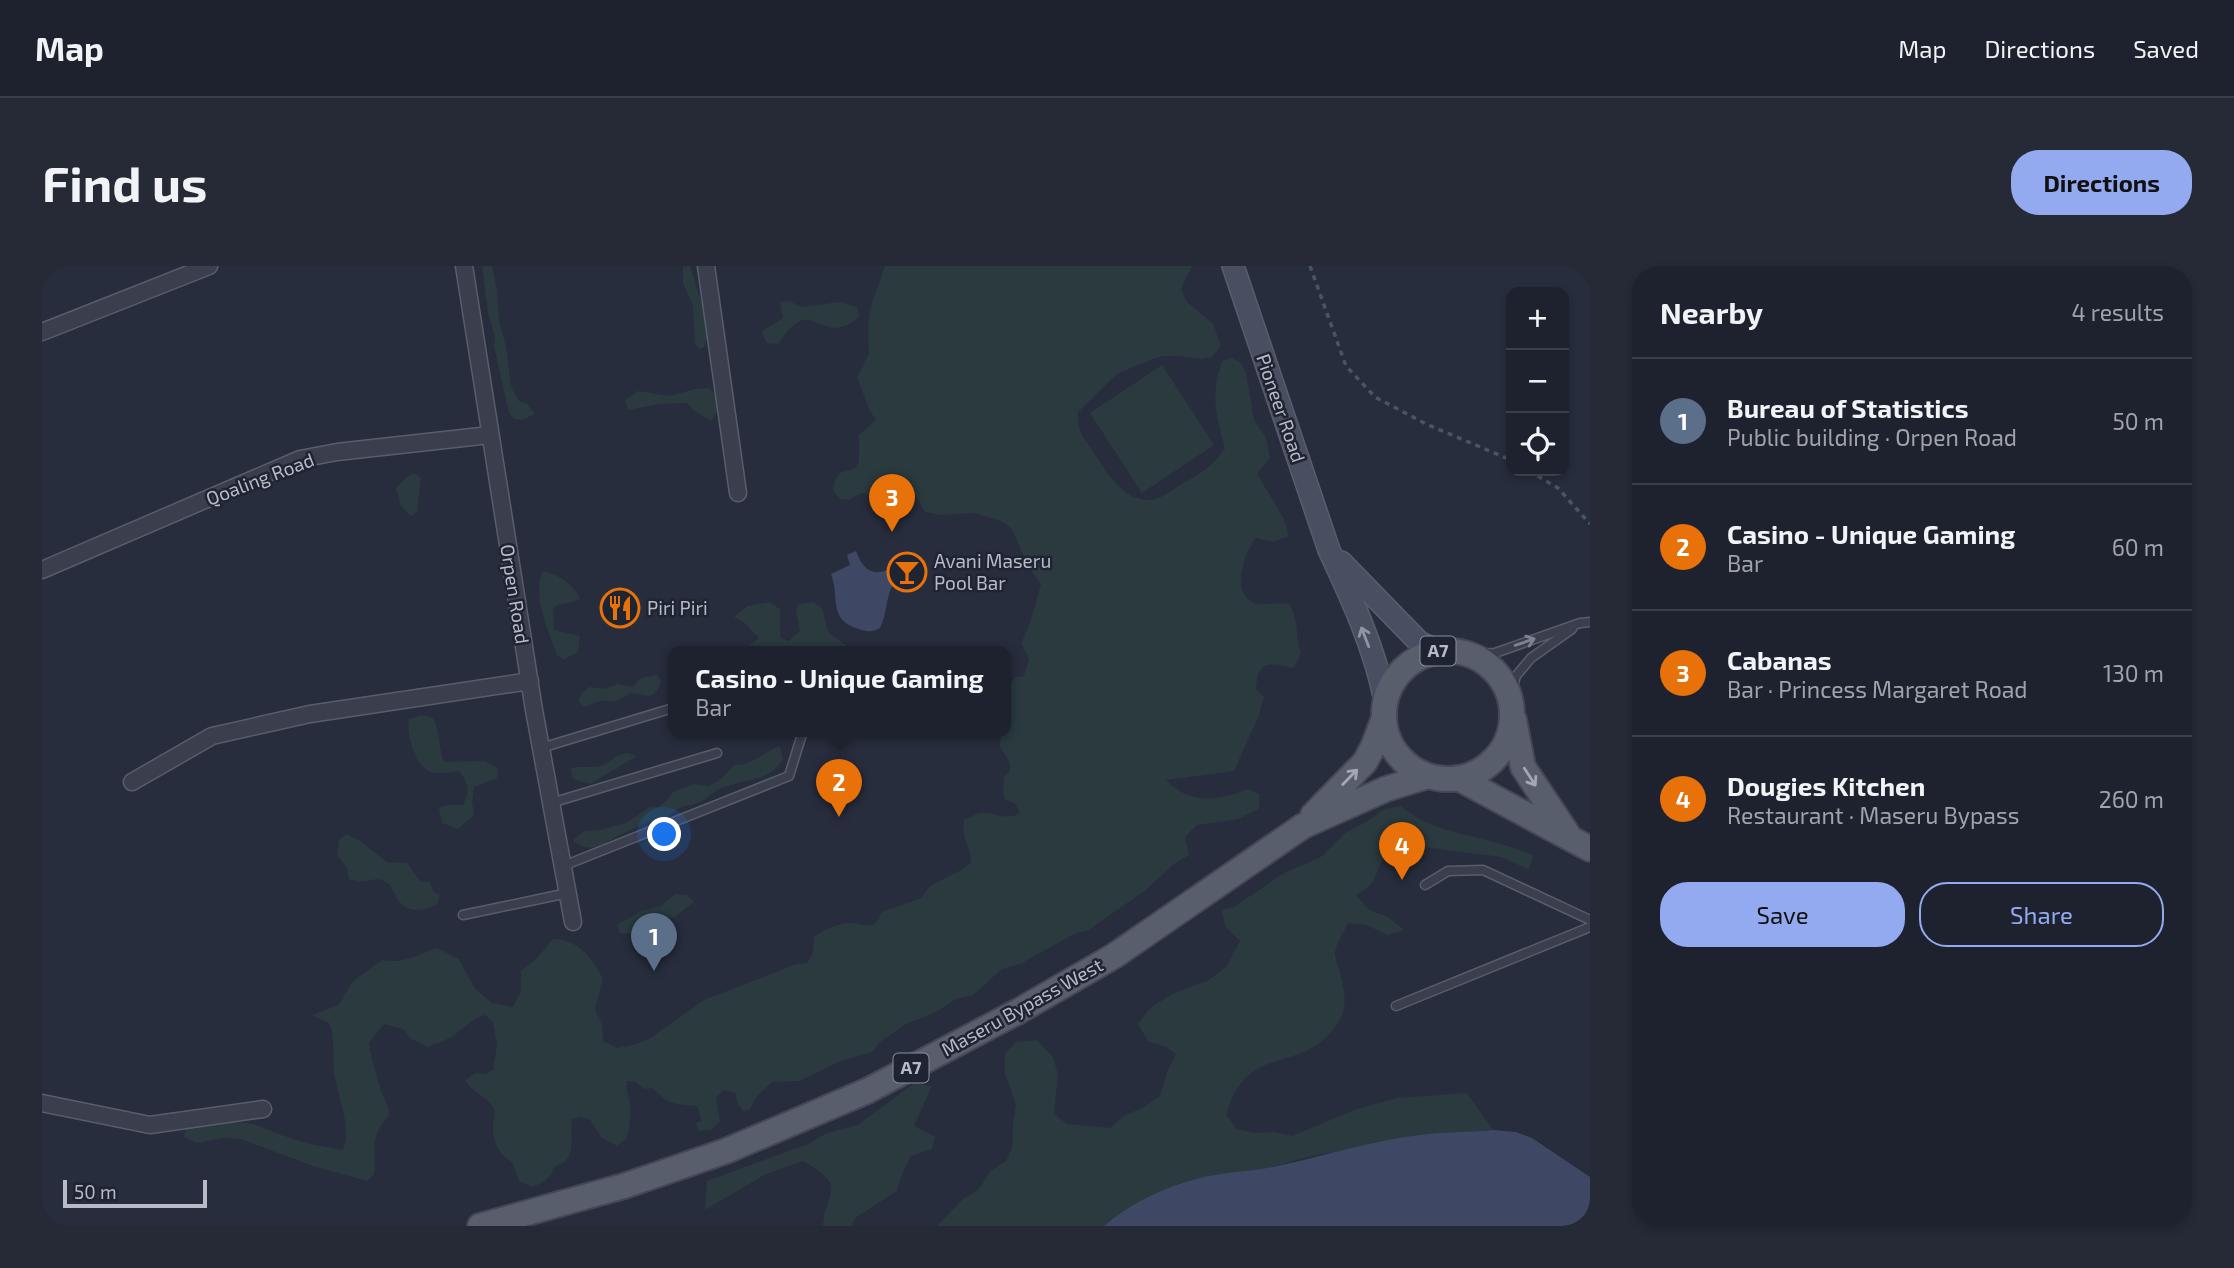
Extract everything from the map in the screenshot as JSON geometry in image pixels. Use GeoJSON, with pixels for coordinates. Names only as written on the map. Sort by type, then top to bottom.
{"type":"FeatureCollection","features":[{"type":"Feature","properties":{"kind":"main road","name":"Pioneer Road"},"geometry":{"type":"LineString","coordinates":[[1233,266],[1329,550],[1346,586],[1377,669],[1385,710]]}},
{"type":"Feature","properties":{"kind":"main road","name":"Pioneer Road"},"geometry":{"type":"LineString","coordinates":[[1329,550],[1419,642],[1438,651]]}},
{"type":"Feature","properties":{"kind":"main road","name":"A7"},"geometry":{"type":"LineString","coordinates":[[1303,826],[1365,762],[1373,747],[1390,687],[1404,669],[1423,656],[1438,651],[1454,651],[1483,660],[1504,683],[1511,705],[1522,767],[1580,843]]}},
{"type":"Feature","properties":{"kind":"main road","name":"A7"},"geometry":{"type":"LineString","coordinates":[[1303,826],[1386,789],[1428,776],[1443,779],[1473,774],[1498,756],[1508,735],[1511,705]]}},
{"type":"Feature","properties":{"kind":"main road"},"geometry":{"type":"LineString","coordinates":[[1385,710],[1387,733],[1397,753],[1414,769],[1428,776]]}},
{"type":"Feature","properties":{"kind":"main road","name":"A7"},"geometry":{"type":"LineString","coordinates":[[1458,778],[1580,843]]}},
{"type":"Feature","properties":{"kind":"main road","name":"Maseru Bypass West"},"geometry":{"type":"LineString","coordinates":[[480,1226],[624,1186],[713,1155],[867,1090],[1019,1012],[1114,956],[1303,826]]}},
{"type":"Feature","properties":{"kind":"street"},"geometry":{"type":"LineString","coordinates":[[42,331],[209,266]]}},
{"type":"Feature","properties":{"kind":"street","name":"Orpen Road"},"geometry":{"type":"LineString","coordinates":[[464,266],[541,748],[573,922]]}},
{"type":"Feature","properties":{"kind":"street"},"geometry":{"type":"LineString","coordinates":[[706,266],[738,493]]}},
{"type":"Feature","properties":{"kind":"street","name":"Qoaling Road"},"geometry":{"type":"LineString","coordinates":[[42,570],[300,459],[337,452],[490,435]]}},
{"type":"Feature","properties":{"kind":"street"},"geometry":{"type":"LineString","coordinates":[[132,782],[212,736],[310,714],[530,681]]}},
{"type":"Feature","properties":{"kind":"street"},"geometry":{"type":"LineString","coordinates":[[42,1103],[150,1125],[263,1109]]}},
{"type":"Feature","properties":{"kind":"lane"},"geometry":{"type":"LineString","coordinates":[[1468,654],[1495,653],[1580,623],[1590,622]]}},
{"type":"Feature","properties":{"kind":"lane"},"geometry":{"type":"LineString","coordinates":[[1511,705],[1516,676],[1531,658],[1580,623]]}},
{"type":"Feature","properties":{"kind":"lane"},"geometry":{"type":"LineString","coordinates":[[541,748],[668,710]]}},
{"type":"Feature","properties":{"kind":"lane"},"geometry":{"type":"LineString","coordinates":[[563,866],[789,776],[801,737]]}},
{"type":"Feature","properties":{"kind":"lane"},"geometry":{"type":"LineString","coordinates":[[551,803],[717,753]]}},
{"type":"Feature","properties":{"kind":"lane"},"geometry":{"type":"LineString","coordinates":[[1425,885],[1448,871],[1483,870],[1590,920]]}},
{"type":"Feature","properties":{"kind":"lane"},"geometry":{"type":"LineString","coordinates":[[463,915],[568,893]]}},
{"type":"Feature","properties":{"kind":"lane"},"geometry":{"type":"LineString","coordinates":[[1396,1006],[1590,927]]}},
{"type":"Feature","properties":{"kind":"path"},"geometry":{"type":"LineString","coordinates":[[1310,266],[1346,366],[1375,397],[1426,424],[1506,458]]}},
{"type":"Feature","properties":{"kind":"path"},"geometry":{"type":"LineString","coordinates":[[1538,476],[1558,488],[1590,524]]}},
{"type":"Feature","properties":{"kind":"shaded area"},"geometry":{"type":"Polygon","coordinates":[[[482,266],[492,266],[511,386],[519,401],[527,404],[535,414],[522,420],[514,419],[509,413],[494,346],[495,337],[488,313],[482,266]]]}},
{"type":"Feature","properties":{"kind":"shaded area"},"geometry":{"type":"Polygon","coordinates":[[[683,266],[690,266],[707,313],[708,336],[704,347],[700,349],[695,344],[693,306],[683,283],[683,266]]]}},
{"type":"Feature","properties":{"kind":"shaded area"},"geometry":{"type":"Polygon","coordinates":[[[885,266],[1192,266],[1181,289],[1187,302],[1213,324],[1221,346],[1212,357],[1202,359],[1162,356],[1117,374],[1078,412],[1078,419],[1085,440],[1117,485],[1131,496],[1153,500],[1201,473],[1225,449],[1215,396],[1222,361],[1232,358],[1241,363],[1246,373],[1254,420],[1266,438],[1270,458],[1257,474],[1284,519],[1289,536],[1273,542],[1256,538],[1243,565],[1241,586],[1250,601],[1260,604],[1289,604],[1301,653],[1294,668],[1266,665],[1259,672],[1256,689],[1264,697],[1259,715],[1234,771],[1166,780],[1185,794],[1195,797],[1215,798],[1248,789],[1259,794],[1259,809],[1238,819],[1197,825],[1185,837],[1189,855],[1089,930],[1076,933],[1020,964],[1002,969],[973,995],[956,999],[936,1012],[906,1024],[881,1041],[872,1052],[843,1060],[799,1081],[772,1082],[758,1095],[750,1109],[743,1111],[735,1093],[723,1090],[716,1098],[720,1121],[711,1130],[698,1131],[696,1123],[702,1121],[697,1106],[673,1103],[652,1088],[644,1089],[636,1082],[627,1081],[630,1113],[626,1139],[617,1146],[601,1137],[590,1120],[580,1117],[572,1119],[571,1147],[567,1159],[554,1167],[546,1180],[532,1187],[519,1181],[512,1162],[497,1146],[493,1130],[493,1107],[465,1081],[475,1073],[485,1074],[493,1070],[497,1045],[493,1022],[485,1015],[476,1018],[452,1037],[428,1047],[411,1039],[403,1029],[384,1024],[369,1043],[389,1115],[376,1137],[374,1174],[367,1181],[313,1166],[241,1139],[223,1138],[197,1143],[184,1137],[187,1126],[237,1122],[253,1124],[303,1142],[343,1150],[346,1131],[334,1073],[331,1029],[329,1023],[312,1015],[339,1005],[352,982],[382,960],[404,960],[437,948],[459,959],[475,989],[492,1003],[513,1007],[521,991],[521,971],[536,959],[553,939],[563,940],[583,951],[603,978],[595,1009],[602,1024],[603,1041],[617,1048],[634,1045],[649,1039],[704,1000],[794,965],[807,963],[813,953],[814,937],[827,929],[847,923],[875,924],[882,912],[921,898],[930,886],[971,862],[964,820],[980,813],[1009,817],[1020,813],[1016,804],[1005,799],[1004,777],[1010,771],[1010,763],[999,745],[1001,737],[1011,737],[1011,682],[1016,677],[1024,676],[1029,659],[1021,643],[1041,584],[1028,566],[1012,529],[1001,521],[974,513],[941,515],[925,512],[916,496],[905,493],[882,496],[862,493],[848,500],[840,499],[833,490],[840,473],[856,468],[859,461],[859,435],[876,420],[857,377],[869,354],[868,325],[871,306],[885,266]]]}},
{"type":"Feature","properties":{"kind":"shaded area"},"geometry":{"type":"Polygon","coordinates":[[[789,301],[802,307],[840,302],[857,307],[859,315],[853,322],[836,328],[813,321],[798,322],[778,344],[766,343],[762,331],[783,318],[780,302],[789,301]]]}},
{"type":"Feature","properties":{"kind":"shaded area"},"geometry":{"type":"Polygon","coordinates":[[[1162,365],[1214,445],[1142,493],[1090,413],[1162,365]]]}},
{"type":"Feature","properties":{"kind":"shaded area"},"geometry":{"type":"Polygon","coordinates":[[[709,388],[716,395],[721,407],[711,421],[694,411],[687,403],[660,404],[628,410],[625,400],[638,391],[670,396],[709,388]]]}},
{"type":"Feature","properties":{"kind":"shaded area"},"geometry":{"type":"Polygon","coordinates":[[[414,473],[421,478],[417,512],[411,516],[401,506],[396,488],[414,473]]]}},
{"type":"Feature","properties":{"kind":"shaded area"},"geometry":{"type":"Polygon","coordinates":[[[543,571],[565,581],[580,599],[553,608],[554,630],[580,636],[578,652],[563,660],[557,655],[542,613],[539,591],[543,571]]]}},
{"type":"Feature","properties":{"kind":"shaded area"},"geometry":{"type":"Polygon","coordinates":[[[770,602],[780,609],[780,637],[788,641],[800,631],[796,610],[799,604],[813,602],[822,608],[828,632],[846,646],[749,646],[759,638],[745,623],[734,617],[747,606],[770,602]]]}},
{"type":"Feature","properties":{"kind":"shaded area"},"geometry":{"type":"Polygon","coordinates":[[[657,675],[661,681],[653,695],[630,693],[617,700],[603,700],[584,707],[578,701],[589,687],[605,689],[617,684],[633,687],[641,678],[657,675]]]}},
{"type":"Feature","properties":{"kind":"shaded area"},"geometry":{"type":"Polygon","coordinates":[[[421,715],[433,718],[444,762],[484,761],[498,768],[497,778],[474,787],[474,815],[458,829],[442,823],[439,808],[463,805],[467,796],[467,784],[459,771],[431,772],[420,764],[410,741],[408,725],[409,719],[421,715]]]}},
{"type":"Feature","properties":{"kind":"shaded area"},"geometry":{"type":"Polygon","coordinates":[[[780,746],[783,759],[777,767],[762,776],[719,789],[700,802],[679,808],[666,819],[639,826],[598,846],[586,847],[573,840],[584,831],[626,823],[650,807],[658,807],[673,792],[693,784],[708,786],[719,781],[734,765],[752,761],[780,746]]]}},
{"type":"Feature","properties":{"kind":"shaded area"},"geometry":{"type":"Polygon","coordinates":[[[628,753],[637,756],[590,784],[573,779],[570,769],[600,766],[628,753]]]}},
{"type":"Feature","properties":{"kind":"shaded area"},"geometry":{"type":"Polygon","coordinates":[[[1401,806],[1434,826],[1533,855],[1529,870],[1502,857],[1399,844],[1390,851],[1371,884],[1356,895],[1369,910],[1388,917],[1404,930],[1388,935],[1366,925],[1348,923],[1335,953],[1345,1001],[1342,1015],[1333,1030],[1319,1044],[1259,1068],[1246,1077],[1235,1092],[1226,1115],[1237,1129],[1292,1136],[1357,1109],[1397,1098],[1467,1093],[1493,1130],[1419,1135],[1303,1158],[1119,1214],[1104,1226],[937,1226],[963,1199],[978,1190],[991,1171],[1006,1161],[1013,1144],[1016,1105],[1005,1074],[1005,1053],[1016,1042],[1037,1040],[1053,1057],[1058,1074],[1054,1114],[1067,1124],[1110,1128],[1124,1116],[1160,1096],[1176,1054],[1166,1047],[1148,1041],[1138,1024],[1150,1008],[1172,994],[1207,981],[1226,967],[1240,941],[1225,926],[1222,910],[1234,907],[1284,873],[1321,857],[1345,833],[1384,809],[1401,806]]]}},
{"type":"Feature","properties":{"kind":"shaded area"},"geometry":{"type":"Polygon","coordinates":[[[346,834],[360,841],[387,862],[407,863],[420,881],[429,882],[434,892],[440,895],[437,904],[413,910],[399,901],[391,886],[383,880],[349,879],[347,868],[337,855],[339,840],[346,834]]]}},
{"type":"Feature","properties":{"kind":"shaded area"},"geometry":{"type":"Polygon","coordinates":[[[675,894],[687,895],[694,902],[675,917],[657,919],[635,933],[620,933],[617,925],[641,911],[661,906],[675,894]]]}},
{"type":"Feature","properties":{"kind":"shaded area"},"geometry":{"type":"Polygon","coordinates":[[[914,1083],[932,1086],[914,1126],[935,1137],[932,1149],[911,1156],[897,1191],[855,1218],[852,1226],[823,1226],[830,1183],[826,1177],[803,1161],[764,1175],[705,1210],[707,1181],[808,1144],[827,1133],[858,1125],[914,1083]]]}},
{"type":"Feature","properties":{"kind":"water"},"geometry":{"type":"Polygon","coordinates":[[[856,551],[868,569],[877,572],[889,569],[894,583],[880,628],[872,631],[849,625],[842,620],[836,606],[831,574],[850,565],[847,555],[856,551]]]}},
{"type":"Feature","properties":{"kind":"water"},"geometry":{"type":"Polygon","coordinates":[[[1493,1130],[1516,1132],[1532,1138],[1590,1177],[1590,1226],[1104,1226],[1140,1201],[1195,1179],[1273,1167],[1400,1138],[1493,1130]]]}},
{"type":"Feature","properties":{"kind":"place","name":"Cabanas"},"geometry":{"type":"Point","coordinates":[892,532]}},
{"type":"Feature","properties":{"kind":"place","name":"Avani Maseru Pool Bar"},"geometry":{"type":"Point","coordinates":[907,572]}},
{"type":"Feature","properties":{"kind":"place","name":"Piri Piri"},"geometry":{"type":"Point","coordinates":[620,608]}},
{"type":"Feature","properties":{"kind":"place","name":"Casino - Unique Gaming"},"geometry":{"type":"Point","coordinates":[839,817]}},
{"type":"Feature","properties":{"kind":"place","name":"Dougies Kitchen"},"geometry":{"type":"Point","coordinates":[1402,880]}},
{"type":"Feature","properties":{"kind":"place","name":"Bureau of Statistics"},"geometry":{"type":"Point","coordinates":[654,971]}}]}
